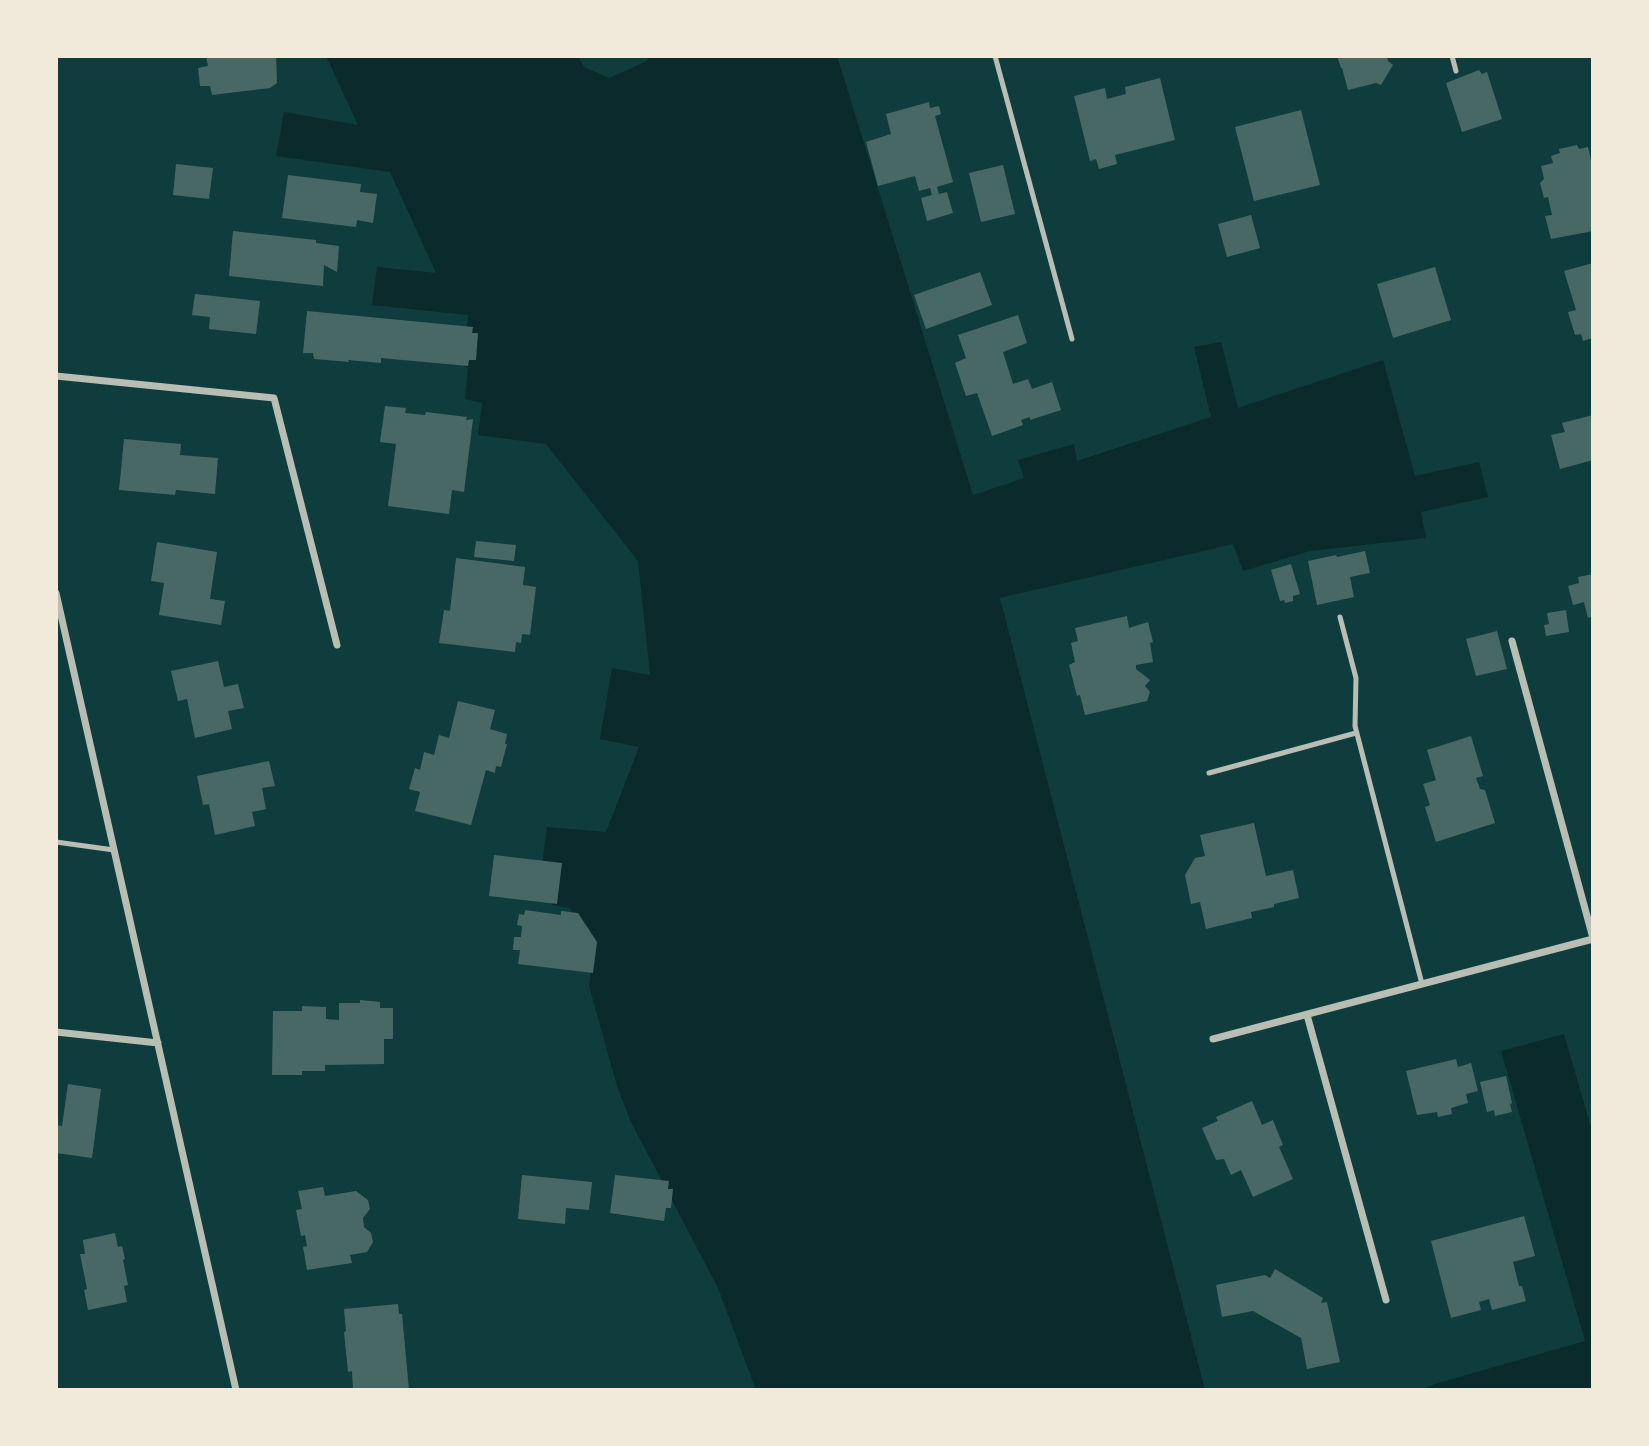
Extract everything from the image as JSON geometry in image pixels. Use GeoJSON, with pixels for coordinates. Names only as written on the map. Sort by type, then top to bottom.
{"type":"FeatureCollection","features":[{"type":"Feature","properties":{"kind":"street"},"geometry":{"type":"LineString","coordinates":[[56,376],[274,398],[337,645]]}},
{"type":"Feature","properties":{"kind":"street"},"geometry":{"type":"LineString","coordinates":[[56,593],[236,1390]]}},
{"type":"Feature","properties":{"kind":"street"},"geometry":{"type":"LineString","coordinates":[[1213,1039],[1593,938],[1512,640]]}},
{"type":"Feature","properties":{"kind":"street"},"geometry":{"type":"LineString","coordinates":[[1307,1015],[1386,1300]]}},
{"type":"Feature","properties":{"kind":"street"},"geometry":{"type":"LineString","coordinates":[[56,1032],[158,1043]]}},
{"type":"Feature","properties":{"kind":"lane"},"geometry":{"type":"LineString","coordinates":[[995,56],[1072,339]]}},
{"type":"Feature","properties":{"kind":"lane"},"geometry":{"type":"LineString","coordinates":[[1452,56],[1456,71]]}},
{"type":"Feature","properties":{"kind":"lane"},"geometry":{"type":"LineString","coordinates":[[1340,617],[1356,678],[1356,733],[1422,984]]}},
{"type":"Feature","properties":{"kind":"lane"},"geometry":{"type":"LineString","coordinates":[[1209,774],[1356,733]]}},
{"type":"Feature","properties":{"kind":"lane"},"geometry":{"type":"LineString","coordinates":[[56,842],[114,849]]}},
{"type":"Feature","properties":{"kind":"water"},"geometry":{"type":"Polygon","coordinates":[[[326,56],[578,56],[584,67],[609,78],[647,61],[648,56],[837,56],[973,495],[1024,478],[1018,460],[1074,444],[1077,461],[1211,417],[1194,347],[1221,342],[1238,408],[1383,360],[1415,476],[1479,462],[1488,497],[1421,512],[1426,538],[1310,551],[1243,571],[1233,544],[1000,598],[1205,1390],[756,1390],[718,1288],[631,1122],[617,1086],[589,986],[593,955],[570,908],[552,905],[557,868],[542,865],[547,827],[606,832],[639,747],[600,739],[612,668],[650,675],[638,561],[546,444],[478,435],[482,403],[465,399],[468,367],[464,366],[468,315],[372,305],[377,267],[436,273],[390,172],[276,156],[284,112],[358,125],[326,56]]]}},
{"type":"Feature","properties":{"kind":"water"},"geometry":{"type":"Polygon","coordinates":[[[1564,1034],[1593,1134],[1593,1390],[1422,1390],[1585,1341],[1501,1051],[1564,1034]]]}},
{"type":"Feature","properties":{"kind":"building"},"geometry":{"type":"Polygon","coordinates":[[[206,56],[276,56],[277,83],[270,88],[212,95],[210,86],[200,86],[198,68],[208,66],[206,56]]]}},
{"type":"Feature","properties":{"kind":"building"},"geometry":{"type":"Polygon","coordinates":[[[1337,56],[1387,56],[1393,65],[1381,85],[1376,83],[1348,90],[1337,56]]]}},
{"type":"Feature","properties":{"kind":"building"},"geometry":{"type":"Polygon","coordinates":[[[1479,70],[1482,74],[1487,72],[1502,119],[1462,132],[1446,83],[1479,70]]]}},
{"type":"Feature","properties":{"kind":"building"},"geometry":{"type":"Polygon","coordinates":[[[1160,78],[1175,140],[1115,155],[1117,164],[1099,169],[1096,159],[1090,161],[1074,96],[1105,88],[1107,99],[1126,94],[1125,87],[1160,78]]]}},
{"type":"Feature","properties":{"kind":"building"},"geometry":{"type":"Polygon","coordinates":[[[929,102],[930,108],[939,106],[941,114],[935,116],[953,182],[937,187],[939,194],[947,192],[953,213],[927,221],[921,198],[932,195],[930,188],[919,191],[915,176],[878,186],[866,142],[891,134],[886,114],[929,102]]]}},
{"type":"Feature","properties":{"kind":"building"},"geometry":{"type":"Polygon","coordinates":[[[1301,110],[1320,185],[1254,201],[1235,127],[1301,110]]]}},
{"type":"Feature","properties":{"kind":"building"},"geometry":{"type":"Polygon","coordinates":[[[1577,145],[1579,149],[1588,147],[1593,169],[1593,231],[1551,239],[1545,216],[1552,215],[1548,197],[1544,198],[1540,183],[1544,179],[1541,166],[1553,163],[1551,156],[1560,153],[1559,149],[1577,145]]]}},
{"type":"Feature","properties":{"kind":"building"},"geometry":{"type":"Polygon","coordinates":[[[176,164],[213,168],[209,199],[173,195],[176,164]]]}},
{"type":"Feature","properties":{"kind":"building"},"geometry":{"type":"Polygon","coordinates":[[[1003,165],[1015,214],[981,222],[969,173],[1003,165]]]}},
{"type":"Feature","properties":{"kind":"building"},"geometry":{"type":"Polygon","coordinates":[[[288,175],[361,184],[360,192],[377,194],[373,223],[357,220],[356,227],[282,218],[288,175]]]}},
{"type":"Feature","properties":{"kind":"building"},"geometry":{"type":"Polygon","coordinates":[[[1251,215],[1260,248],[1227,257],[1218,224],[1251,215]]]}},
{"type":"Feature","properties":{"kind":"building"},"geometry":{"type":"Polygon","coordinates":[[[233,231],[316,240],[316,243],[339,246],[337,272],[324,265],[323,286],[229,276],[233,231]]]}},
{"type":"Feature","properties":{"kind":"building"},"geometry":{"type":"Polygon","coordinates":[[[1593,263],[1593,338],[1583,341],[1581,334],[1575,335],[1568,312],[1576,310],[1564,271],[1593,263]]]}},
{"type":"Feature","properties":{"kind":"building"},"geometry":{"type":"Polygon","coordinates":[[[1435,267],[1451,320],[1393,338],[1377,284],[1435,267]]]}},
{"type":"Feature","properties":{"kind":"building"},"geometry":{"type":"Polygon","coordinates":[[[980,272],[992,305],[926,329],[914,295],[980,272]]]}},
{"type":"Feature","properties":{"kind":"building"},"geometry":{"type":"Polygon","coordinates":[[[195,294],[260,301],[256,334],[209,329],[210,317],[192,315],[195,294]]]}},
{"type":"Feature","properties":{"kind":"building"},"geometry":{"type":"Polygon","coordinates":[[[307,311],[473,327],[472,333],[478,333],[476,360],[469,360],[468,366],[381,358],[381,363],[314,359],[313,353],[303,353],[307,311]]]}},
{"type":"Feature","properties":{"kind":"building"},"geometry":{"type":"Polygon","coordinates":[[[1018,315],[1027,343],[1003,352],[1013,384],[1028,379],[1032,389],[1052,382],[1061,410],[1030,420],[1030,417],[1021,420],[1023,425],[992,436],[977,393],[966,396],[955,363],[966,358],[958,335],[1018,315]]]}},
{"type":"Feature","properties":{"kind":"building"},"geometry":{"type":"Polygon","coordinates":[[[385,406],[406,408],[405,413],[425,415],[426,412],[473,419],[464,492],[452,490],[449,514],[388,506],[396,444],[380,442],[385,406]]]}},
{"type":"Feature","properties":{"kind":"building"},"geometry":{"type":"Polygon","coordinates":[[[1593,415],[1593,460],[1560,469],[1551,435],[1565,432],[1562,423],[1593,415]]]}},
{"type":"Feature","properties":{"kind":"building"},"geometry":{"type":"Polygon","coordinates":[[[124,439],[181,444],[180,455],[218,458],[215,494],[176,490],[175,495],[119,490],[124,439]]]}},
{"type":"Feature","properties":{"kind":"building"},"geometry":{"type":"Polygon","coordinates":[[[476,541],[516,545],[514,561],[474,557],[476,541]]]}},
{"type":"Feature","properties":{"kind":"building"},"geometry":{"type":"Polygon","coordinates":[[[157,542],[217,552],[210,599],[225,601],[221,625],[159,615],[164,583],[151,581],[157,542]]]}},
{"type":"Feature","properties":{"kind":"building"},"geometry":{"type":"Polygon","coordinates":[[[1365,551],[1370,573],[1350,577],[1354,597],[1317,605],[1308,561],[1365,551]]]}},
{"type":"Feature","properties":{"kind":"building"},"geometry":{"type":"Polygon","coordinates":[[[456,558],[525,567],[523,585],[536,587],[530,635],[522,634],[521,643],[516,642],[515,652],[439,643],[444,610],[450,611],[456,558]]]}},
{"type":"Feature","properties":{"kind":"building"},"geometry":{"type":"Polygon","coordinates":[[[1291,564],[1300,594],[1293,596],[1293,601],[1285,603],[1284,600],[1280,601],[1271,570],[1291,564]]]}},
{"type":"Feature","properties":{"kind":"building"},"geometry":{"type":"Polygon","coordinates":[[[1593,574],[1593,616],[1588,618],[1584,602],[1573,605],[1568,586],[1579,583],[1578,577],[1593,574]]]}},
{"type":"Feature","properties":{"kind":"building"},"geometry":{"type":"Polygon","coordinates":[[[1566,610],[1569,632],[1546,636],[1544,625],[1549,624],[1547,613],[1566,610]]]}},
{"type":"Feature","properties":{"kind":"building"},"geometry":{"type":"Polygon","coordinates":[[[1127,616],[1129,628],[1148,622],[1153,642],[1150,643],[1153,662],[1136,665],[1136,669],[1150,680],[1145,686],[1150,692],[1147,701],[1085,715],[1069,665],[1075,662],[1071,643],[1078,641],[1075,628],[1127,616]]]}},
{"type":"Feature","properties":{"kind":"building"},"geometry":{"type":"Polygon","coordinates":[[[1497,631],[1507,669],[1476,676],[1466,639],[1497,631]]]}},
{"type":"Feature","properties":{"kind":"building"},"geometry":{"type":"Polygon","coordinates":[[[218,661],[224,687],[238,684],[244,708],[228,711],[232,729],[195,738],[187,699],[178,701],[171,671],[218,661]]]}},
{"type":"Feature","properties":{"kind":"building"},"geometry":{"type":"Polygon","coordinates":[[[458,701],[495,710],[490,729],[507,734],[501,767],[496,766],[495,773],[486,770],[471,825],[415,811],[420,792],[409,789],[415,768],[420,770],[424,752],[434,755],[439,735],[449,738],[458,701]]]}},
{"type":"Feature","properties":{"kind":"building"},"geometry":{"type":"Polygon","coordinates":[[[1471,736],[1483,776],[1476,778],[1480,789],[1485,790],[1495,823],[1436,842],[1425,807],[1430,805],[1423,784],[1436,780],[1427,750],[1471,736]]]}},
{"type":"Feature","properties":{"kind":"building"},"geometry":{"type":"Polygon","coordinates":[[[269,761],[275,786],[262,788],[266,809],[252,812],[255,826],[215,835],[209,804],[203,805],[197,776],[269,761]]]}},
{"type":"Feature","properties":{"kind":"building"},"geometry":{"type":"Polygon","coordinates":[[[1254,823],[1266,876],[1293,870],[1299,898],[1251,912],[1252,918],[1206,929],[1200,902],[1191,904],[1185,875],[1195,858],[1205,856],[1200,835],[1254,823]]]}},
{"type":"Feature","properties":{"kind":"building"},"geometry":{"type":"Polygon","coordinates":[[[494,855],[562,863],[557,904],[489,896],[494,855]]]}},
{"type":"Feature","properties":{"kind":"building"},"geometry":{"type":"Polygon","coordinates":[[[525,910],[561,915],[561,911],[578,913],[597,942],[593,973],[518,964],[520,950],[513,950],[514,937],[521,937],[522,926],[517,925],[519,914],[524,915],[525,910]]]}},
{"type":"Feature","properties":{"kind":"building"},"geometry":{"type":"Polygon","coordinates":[[[360,1000],[380,1002],[380,1008],[393,1008],[393,1039],[384,1039],[384,1064],[325,1065],[325,1071],[302,1071],[302,1075],[272,1075],[273,1011],[302,1011],[302,1006],[326,1007],[326,1019],[339,1020],[339,1003],[360,1003],[360,1000]]]}},
{"type":"Feature","properties":{"kind":"building"},"geometry":{"type":"Polygon","coordinates":[[[1456,1059],[1458,1067],[1471,1063],[1478,1091],[1466,1094],[1468,1103],[1451,1108],[1452,1114],[1438,1117],[1437,1112],[1417,1115],[1406,1071],[1456,1059]]]}},
{"type":"Feature","properties":{"kind":"building"},"geometry":{"type":"Polygon","coordinates":[[[1506,1076],[1512,1112],[1495,1116],[1494,1110],[1487,1112],[1480,1082],[1506,1076]]]}},
{"type":"Feature","properties":{"kind":"building"},"geometry":{"type":"Polygon","coordinates":[[[68,1084],[101,1089],[92,1158],[56,1153],[56,1125],[62,1126],[68,1084]]]}},
{"type":"Feature","properties":{"kind":"building"},"geometry":{"type":"Polygon","coordinates":[[[1252,1101],[1262,1125],[1273,1120],[1283,1145],[1279,1147],[1293,1179],[1253,1197],[1241,1170],[1231,1175],[1224,1159],[1216,1160],[1202,1128],[1218,1121],[1216,1117],[1252,1101]]]}},
{"type":"Feature","properties":{"kind":"building"},"geometry":{"type":"Polygon","coordinates":[[[522,1175],[592,1182],[589,1210],[566,1208],[565,1224],[518,1219],[522,1175]]]}},
{"type":"Feature","properties":{"kind":"building"},"geometry":{"type":"Polygon","coordinates":[[[615,1175],[669,1181],[668,1189],[673,1189],[671,1208],[666,1208],[664,1221],[610,1213],[615,1175]]]}},
{"type":"Feature","properties":{"kind":"building"},"geometry":{"type":"Polygon","coordinates":[[[323,1187],[325,1196],[356,1191],[368,1200],[370,1209],[363,1218],[364,1227],[371,1233],[373,1242],[367,1252],[350,1255],[352,1263],[307,1270],[303,1247],[307,1246],[305,1235],[301,1236],[296,1210],[302,1209],[298,1191],[323,1187]]]}},
{"type":"Feature","properties":{"kind":"building"},"geometry":{"type":"Polygon","coordinates":[[[1524,1216],[1535,1256],[1513,1262],[1526,1301],[1492,1310],[1489,1299],[1479,1302],[1481,1310],[1451,1318],[1431,1241],[1524,1216]]]}},
{"type":"Feature","properties":{"kind":"building"},"geometry":{"type":"Polygon","coordinates":[[[115,1233],[118,1247],[122,1246],[125,1259],[123,1260],[128,1285],[124,1286],[127,1302],[88,1310],[80,1254],[85,1254],[83,1240],[115,1233]]]}},
{"type":"Feature","properties":{"kind":"building"},"geometry":{"type":"Polygon","coordinates":[[[1275,1269],[1323,1298],[1321,1303],[1327,1302],[1340,1362],[1307,1369],[1301,1338],[1253,1311],[1222,1317],[1216,1285],[1265,1275],[1270,1278],[1275,1269]]]}},
{"type":"Feature","properties":{"kind":"building"},"geometry":{"type":"Polygon","coordinates":[[[398,1304],[399,1314],[402,1314],[409,1390],[353,1390],[352,1371],[348,1372],[344,1309],[398,1304]]]}}]}
